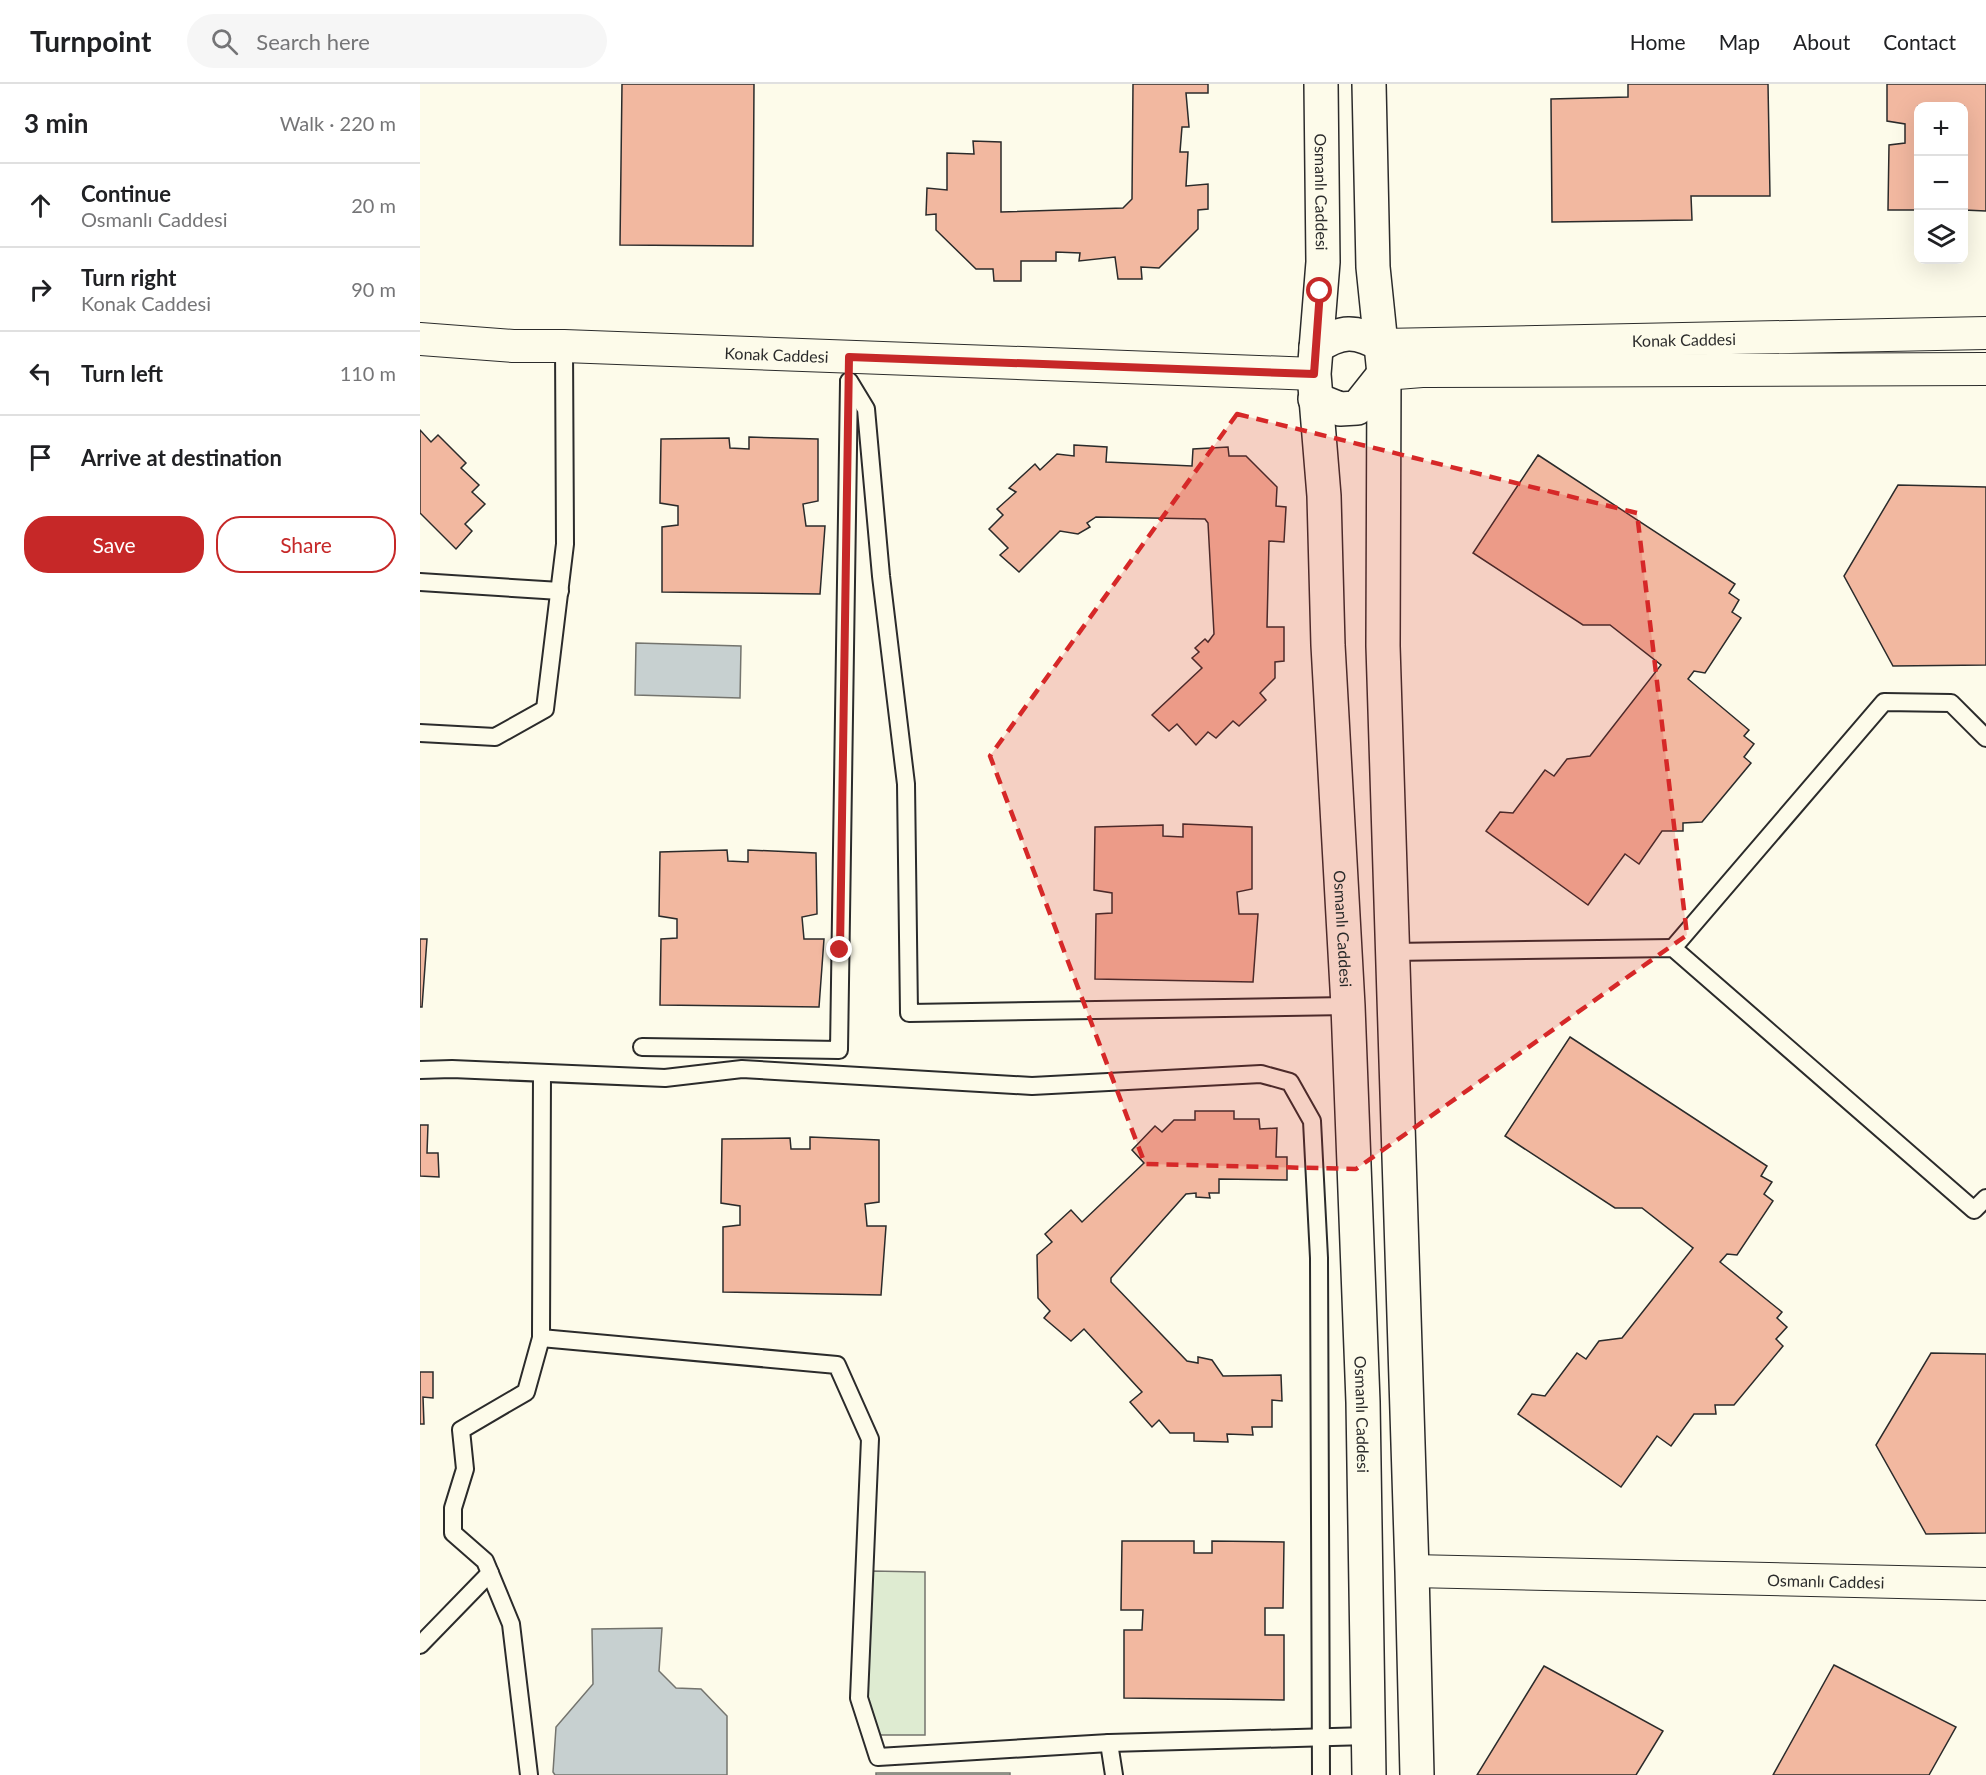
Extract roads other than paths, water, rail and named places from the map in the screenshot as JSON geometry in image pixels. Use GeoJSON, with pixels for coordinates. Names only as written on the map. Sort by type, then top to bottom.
{"type":"FeatureCollection","features":[{"type":"Feature","properties":{"kind":"main road","name":"Osmanlı Caddesi"},"geometry":{"type":"LineString","coordinates":[[1321,84],[1323,262],[1315,373],[1324,496],[1328,645],[1348,1006],[1363,1402],[1369,1775]]}},
{"type":"Feature","properties":{"kind":"main road"},"geometry":{"type":"LineString","coordinates":[[1369,84],[1373,267],[1383,359],[1383,646],[1417,1775]]}},
{"type":"Feature","properties":{"kind":"main road"},"geometry":{"type":"LineString","coordinates":[[1350,333],[1366,336],[1383,359],[1357,408],[1340,409],[1315,373],[1326,340],[1350,333]]}},
{"type":"Feature","properties":{"kind":"street","name":"Konak Caddesi"},"geometry":{"type":"LineString","coordinates":[[1383,359],[1986,333]]}},
{"type":"Feature","properties":{"kind":"street","name":"Konak Caddesi"},"geometry":{"type":"LineString","coordinates":[[420,339],[513,346],[564,346],[849,369],[1315,373]]}},
{"type":"Feature","properties":{"kind":"street","name":"Konak Caddesi"},"geometry":{"type":"LineString","coordinates":[[1383,359],[1422,371],[1986,369]]}},
{"type":"Feature","properties":{"kind":"street","name":"Osmanlı Caddesi"},"geometry":{"type":"LineString","coordinates":[[1412,1571],[1986,1584]]}},
{"type":"Feature","properties":{"kind":"lane"},"geometry":{"type":"LineString","coordinates":[[420,733],[495,737],[545,709],[565,544],[564,346]]}},
{"type":"Feature","properties":{"kind":"lane"},"geometry":{"type":"LineString","coordinates":[[849,369],[866,409],[881,576],[906,784],[909,1013],[1348,1006]]}},
{"type":"Feature","properties":{"kind":"lane"},"geometry":{"type":"LineString","coordinates":[[642,1047],[839,1050],[849,369]]}},
{"type":"Feature","properties":{"kind":"lane"},"geometry":{"type":"LineString","coordinates":[[420,582],[560,591]]}},
{"type":"Feature","properties":{"kind":"lane"},"geometry":{"type":"LineString","coordinates":[[1673,948],[1884,702],[1951,703],[1986,738]]}},
{"type":"Feature","properties":{"kind":"lane"},"geometry":{"type":"LineString","coordinates":[[1392,952],[1673,948],[1974,1210],[1986,1198]]}},
{"type":"Feature","properties":{"kind":"lane"},"geometry":{"type":"LineString","coordinates":[[420,1070],[665,1078],[742,1069],[1032,1086],[1262,1074],[1290,1082],[1312,1121],[1319,1258],[1319,1738],[1321,1775]]}},
{"type":"Feature","properties":{"kind":"lane"},"geometry":{"type":"LineString","coordinates":[[529,1775],[511,1624],[485,1561],[453,1533],[453,1508],[465,1470],[461,1430],[526,1392],[541,1338],[542,1073]]}},
{"type":"Feature","properties":{"kind":"lane"},"geometry":{"type":"LineString","coordinates":[[541,1338],[837,1365],[870,1439],[859,1698],[878,1757],[1109,1743],[1368,1736]]}},
{"type":"Feature","properties":{"kind":"lane"},"geometry":{"type":"LineString","coordinates":[[420,1645],[490,1573]]}},
{"type":"Feature","properties":{"kind":"lane"},"geometry":{"type":"LineString","coordinates":[[1109,1743],[1114,1775]]}}]}
